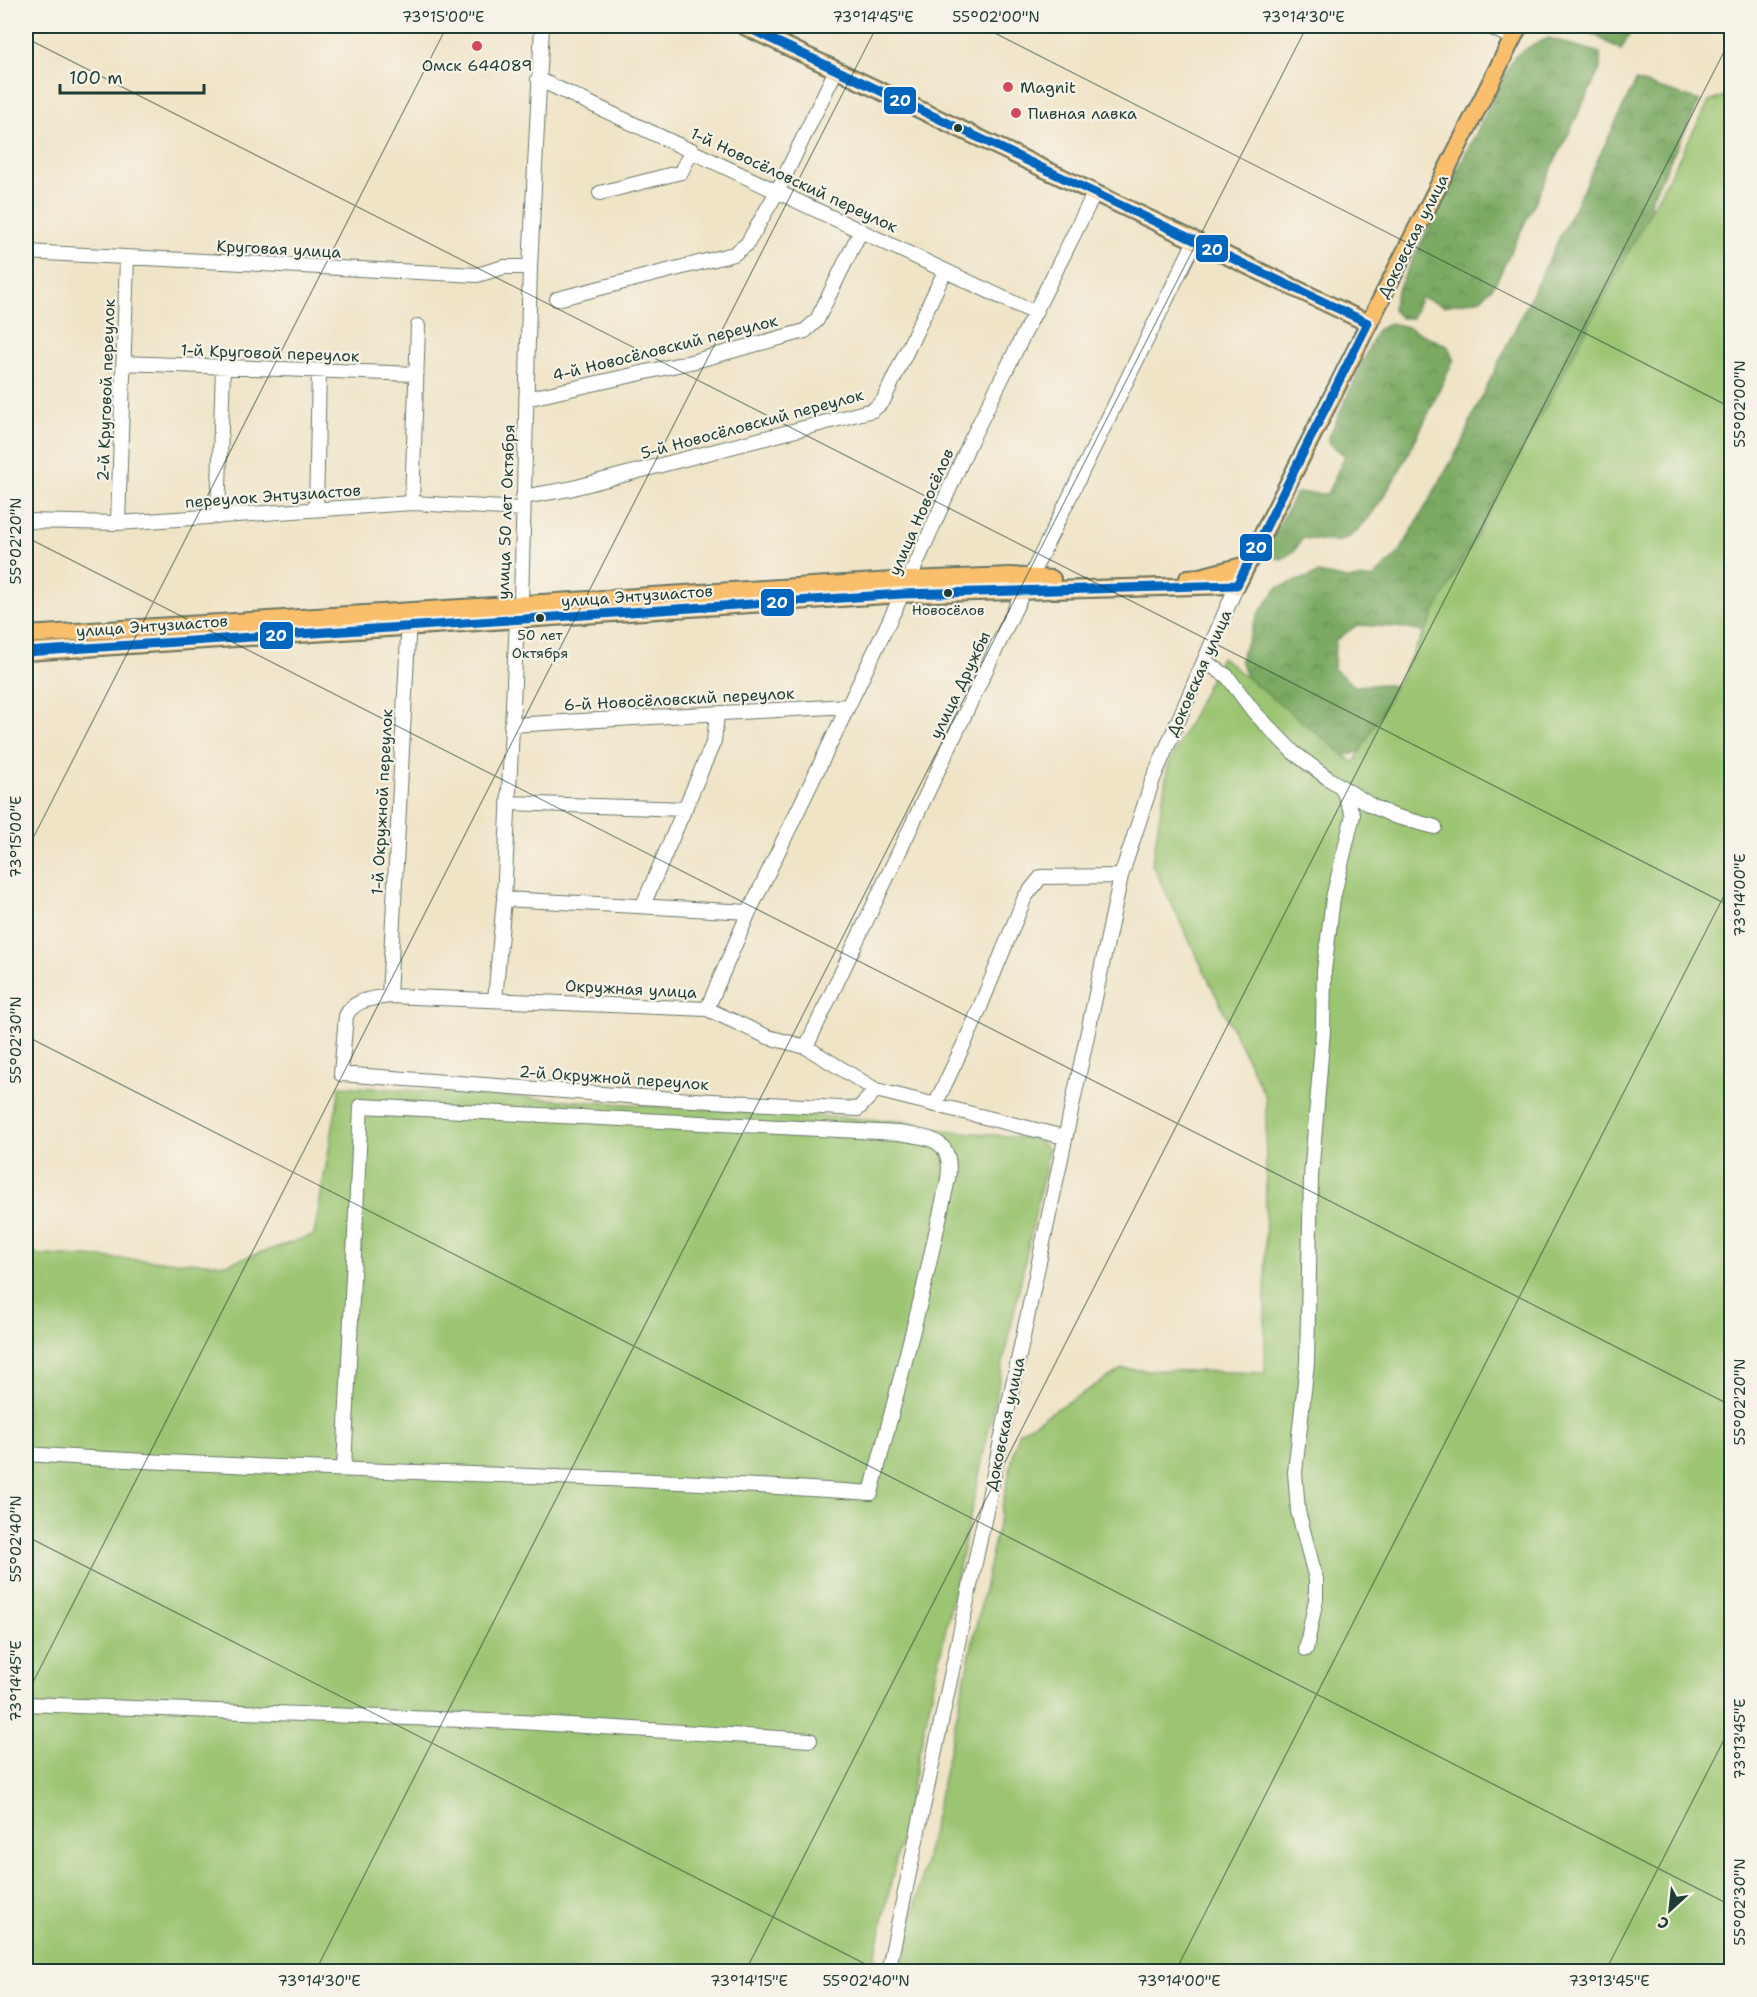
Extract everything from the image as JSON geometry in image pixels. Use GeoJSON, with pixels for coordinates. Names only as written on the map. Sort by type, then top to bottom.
{"type":"FeatureCollection","features":[{"type":"Feature","properties":{"kind":"main road"},"geometry":{"type":"LineString","coordinates":[[744,26],[1368,323]]}},
{"type":"Feature","properties":{"kind":"main road","name":"Доковская улица"},"geometry":{"type":"LineString","coordinates":[[1238,585],[1516,32]]}},
{"type":"Feature","properties":{"kind":"main road","name":"улица Энтузиастов"},"geometry":{"type":"LineString","coordinates":[[1027,585],[1200,578],[1247,565]]}},
{"type":"Feature","properties":{"kind":"main road","name":"улица Энтузиастов"},"geometry":{"type":"LineString","coordinates":[[26,635],[409,618],[905,587],[1011,576],[1027,585],[1238,585]]}},
{"type":"Feature","properties":{"kind":"main road","name":"улица Энтузиастов"},"geometry":{"type":"LineString","coordinates":[[26,651],[409,618]]}},
{"type":"Feature","properties":{"kind":"street","name":"улица 50 лет Октября"},"geometry":{"type":"LineString","coordinates":[[495,999],[504,899],[519,611],[530,267],[542,26]]}},
{"type":"Feature","properties":{"kind":"street"},"geometry":{"type":"LineString","coordinates":[[1488,26],[1516,32]]}},
{"type":"Feature","properties":{"kind":"street"},"geometry":{"type":"LineString","coordinates":[[557,299],[646,279],[734,254],[747,244],[777,192],[836,70]]}},
{"type":"Feature","properties":{"kind":"street","name":"1-й Новосёловский переулок"},"geometry":{"type":"LineString","coordinates":[[538,79],[1035,313]]}},
{"type":"Feature","properties":{"kind":"street"},"geometry":{"type":"LineString","coordinates":[[600,193],[681,172],[692,150]]}},
{"type":"Feature","properties":{"kind":"street","name":"улица Новосёлов"},"geometry":{"type":"LineString","coordinates":[[707,1009],[748,912],[905,587],[971,440],[1094,194]]}},
{"type":"Feature","properties":{"kind":"street","name":"4-й Новосёловский переулок"},"geometry":{"type":"LineString","coordinates":[[526,399],[695,361],[805,331],[817,320],[861,230]]}},
{"type":"Feature","properties":{"kind":"street","name":"улица Дружбы"},"geometry":{"type":"LineString","coordinates":[[806,1047],[1195,241]]}},
{"type":"Feature","properties":{"kind":"street","name":"Круговая улица"},"geometry":{"type":"LineString","coordinates":[[26,252],[127,259],[477,275],[504,267],[530,267]]}},
{"type":"Feature","properties":{"kind":"street","name":"2-й Круговой переулок"},"geometry":{"type":"LineString","coordinates":[[118,523],[127,259]]}},
{"type":"Feature","properties":{"kind":"street","name":"5-й Новосёловский переулок"},"geometry":{"type":"LineString","coordinates":[[523,503],[873,410],[882,401],[945,271]]}},
{"type":"Feature","properties":{"kind":"street"},"geometry":{"type":"LineString","coordinates":[[412,503],[418,326]]}},
{"type":"Feature","properties":{"kind":"street","name":"1-й Круговой переулок"},"geometry":{"type":"LineString","coordinates":[[123,363],[416,374]]}},
{"type":"Feature","properties":{"kind":"street"},"geometry":{"type":"LineString","coordinates":[[218,517],[223,368]]}},
{"type":"Feature","properties":{"kind":"street"},"geometry":{"type":"LineString","coordinates":[[315,509],[319,371]]}},
{"type":"Feature","properties":{"kind":"street","name":"переулок Энтузиастов"},"geometry":{"type":"LineString","coordinates":[[26,521],[118,523],[412,503],[523,503]]}},
{"type":"Feature","properties":{"kind":"street","name":"Доковская улица"},"geometry":{"type":"LineString","coordinates":[[888,1971],[1121,876],[1153,779],[1238,585]]}},
{"type":"Feature","properties":{"kind":"street","name":"1-й Окружной переулок"},"geometry":{"type":"LineString","coordinates":[[389,996],[409,618]]}},
{"type":"Feature","properties":{"kind":"street"},"geometry":{"type":"LineString","coordinates":[[1204,661],[1227,676],[1254,712],[1293,752],[1342,788],[1394,816],[1435,827]]}},
{"type":"Feature","properties":{"kind":"street","name":"6-й Новосёловский переулок"},"geometry":{"type":"LineString","coordinates":[[512,725],[848,706]]}},
{"type":"Feature","properties":{"kind":"street"},"geometry":{"type":"LineString","coordinates":[[642,905],[714,741],[717,715]]}},
{"type":"Feature","properties":{"kind":"street"},"geometry":{"type":"LineString","coordinates":[[1306,1649],[1316,1599],[1316,1578],[1298,1511],[1294,1472],[1307,1363],[1311,1178],[1323,1031],[1324,971],[1334,898],[1353,815],[1342,788]]}},
{"type":"Feature","properties":{"kind":"street"},"geometry":{"type":"LineString","coordinates":[[508,803],[685,809]]}},
{"type":"Feature","properties":{"kind":"street"},"geometry":{"type":"LineString","coordinates":[[935,1105],[972,1027],[1025,897],[1041,877],[1121,876]]}},
{"type":"Feature","properties":{"kind":"street"},"geometry":{"type":"LineString","coordinates":[[504,899],[748,912]]}},
{"type":"Feature","properties":{"kind":"street","name":"Окружная улица"},"geometry":{"type":"LineString","coordinates":[[341,1074],[346,1016],[350,1007],[357,1002],[389,996],[707,1009],[768,1037],[806,1047],[876,1090],[1064,1137]]}},
{"type":"Feature","properties":{"kind":"street","name":"2-й Окружной переулок"},"geometry":{"type":"LineString","coordinates":[[341,1074],[641,1097],[858,1109],[876,1090]]}},
{"type":"Feature","properties":{"kind":"street"},"geometry":{"type":"LineString","coordinates":[[26,1454],[344,1468],[533,1475],[872,1493],[926,1280],[948,1179],[950,1163],[947,1150],[939,1143],[924,1137],[898,1132],[361,1106],[344,1468]]}},
{"type":"Feature","properties":{"kind":"street"},"geometry":{"type":"LineString","coordinates":[[26,1704],[520,1722],[810,1740]]}},
{"type":"Feature","properties":{"kind":"green space"},"geometry":{"type":"Polygon","coordinates":[[[1565,26],[1634,26],[1621,50],[1591,33],[1565,26]]]}},
{"type":"Feature","properties":{"kind":"green space"},"geometry":{"type":"Polygon","coordinates":[[[1549,38],[1600,53],[1600,69],[1495,284],[1481,299],[1444,306],[1421,297],[1412,318],[1401,318],[1392,309],[1397,291],[1514,57],[1534,44],[1549,38]]]}},
{"type":"Feature","properties":{"kind":"green space"},"geometry":{"type":"Polygon","coordinates":[[[1636,81],[1700,101],[1650,201],[1653,221],[1444,636],[1397,627],[1357,625],[1335,641],[1334,669],[1355,686],[1383,684],[1413,690],[1383,744],[1351,754],[1328,754],[1253,692],[1240,660],[1257,616],[1277,588],[1319,573],[1347,579],[1373,578],[1399,553],[1465,437],[1471,419],[1636,81]]]}},
{"type":"Feature","properties":{"kind":"green space"},"geometry":{"type":"Polygon","coordinates":[[[1731,93],[1731,1971],[901,1972],[1018,1433],[1122,1369],[1265,1373],[1266,1098],[1152,864],[1168,766],[1221,657],[1354,763],[1709,102],[1731,93]]]}},
{"type":"Feature","properties":{"kind":"green space"},"geometry":{"type":"Polygon","coordinates":[[[1390,323],[1407,327],[1448,346],[1454,359],[1406,458],[1375,509],[1359,528],[1344,540],[1303,538],[1294,551],[1282,559],[1263,555],[1296,493],[1327,494],[1345,456],[1327,441],[1377,330],[1390,323]]]}},
{"type":"Feature","properties":{"kind":"green space"},"geometry":{"type":"Polygon","coordinates":[[[340,1086],[911,1122],[943,1130],[1036,1139],[1049,1150],[872,1971],[26,1972],[26,1254],[226,1264],[314,1235],[340,1086]]]}},
{"type":"Feature","properties":{"kind":"transit line","name":"20"},"geometry":{"type":"LineString","coordinates":[[744,26],[1368,323]]}},
{"type":"Feature","properties":{"kind":"transit line","name":"20"},"geometry":{"type":"LineString","coordinates":[[26,652],[902,594],[1237,585],[1368,323]]}},
{"type":"Feature","properties":{"kind":"place","name":"Омск 644089"},"geometry":{"type":"Point","coordinates":[477,46]}},
{"type":"Feature","properties":{"kind":"place","name":"Magnit"},"geometry":{"type":"Point","coordinates":[1008,87]}},
{"type":"Feature","properties":{"kind":"place","name":"Пивная лавка"},"geometry":{"type":"Point","coordinates":[1016,113]}},
{"type":"Feature","properties":{"kind":"place","name":"Новосёлов"},"geometry":{"type":"Point","coordinates":[948,593]}},
{"type":"Feature","properties":{"kind":"place","name":"50 лет Октября"},"geometry":{"type":"Point","coordinates":[540,618]}}]}
